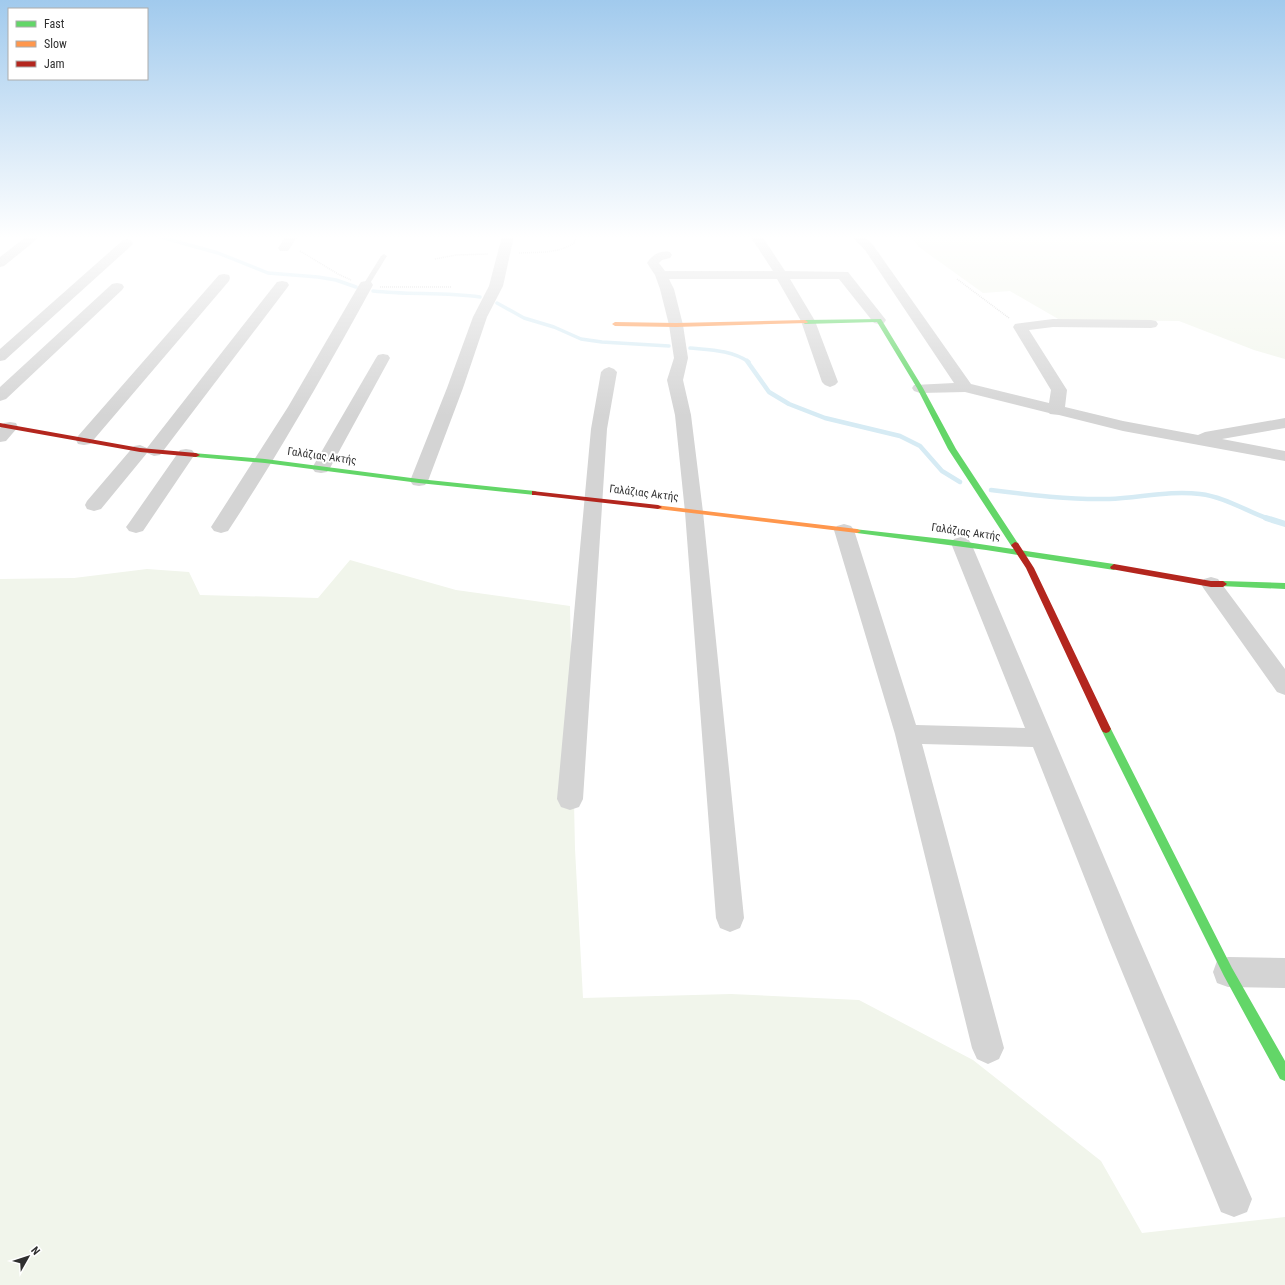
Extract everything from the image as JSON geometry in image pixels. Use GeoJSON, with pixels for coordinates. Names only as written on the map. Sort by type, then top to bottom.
{"type":"FeatureCollection","features":[{"type":"Feature","properties":{"kind":"street"},"geometry":{"type":"LineString","coordinates":[[0,357],[68,296]]}},
{"type":"Feature","properties":{"kind":"street"},"geometry":{"type":"LineString","coordinates":[[0,396],[107,296]]}},
{"type":"Feature","properties":{"kind":"street"},"geometry":{"type":"LineString","coordinates":[[84,440],[208,296]]}},
{"type":"Feature","properties":{"kind":"street"},"geometry":{"type":"LineString","coordinates":[[94,505],[147,450],[273,296]]}},
{"type":"Feature","properties":{"kind":"street"},"geometry":{"type":"LineString","coordinates":[[221,527],[265,461],[360,296]]}},
{"type":"Feature","properties":{"kind":"street"},"geometry":{"type":"LineString","coordinates":[[419,481],[455,388],[480,317],[491,296]]}},
{"type":"Feature","properties":{"kind":"street"},"geometry":{"type":"LineString","coordinates":[[669,296],[676,325],[681,358],[675,380],[683,415],[694,512],[730,918]]}},
{"type":"Feature","properties":{"kind":"street"},"geometry":{"type":"LineString","coordinates":[[794,296],[808,321],[830,382]]}},
{"type":"Feature","properties":{"kind":"street"},"geometry":{"type":"LineString","coordinates":[[860,296],[879,320],[920,388],[956,455],[1030,568],[1108,732],[1228,972],[1285,1074]]}},
{"type":"Feature","properties":{"kind":"street"},"geometry":{"type":"LineString","coordinates":[[902,296],[965,387]]}},
{"type":"Feature","properties":{"kind":"street"},"geometry":{"type":"LineString","coordinates":[[615,324],[676,325],[879,320]]}},
{"type":"Feature","properties":{"kind":"street"},"geometry":{"type":"LineString","coordinates":[[1056,411],[1059,390],[1020,327],[1053,323],[1151,324]]}},
{"type":"Feature","properties":{"kind":"street"},"geometry":{"type":"LineString","coordinates":[[321,468],[383,358]]}},
{"type":"Feature","properties":{"kind":"street"},"geometry":{"type":"LineString","coordinates":[[570,799],[595,499],[599,429],[609,372]]}},
{"type":"Feature","properties":{"kind":"street"},"geometry":{"type":"LineString","coordinates":[[920,388],[965,387],[1056,411],[1123,426],[1192,440],[1285,456]]}},
{"type":"Feature","properties":{"kind":"street"},"geometry":{"type":"LineString","coordinates":[[1192,440],[1285,423]]}},
{"type":"Feature","properties":{"kind":"street","name":"Γαλάζιας Ακτής"},"geometry":{"type":"LineString","coordinates":[[3,430],[84,440],[147,450],[265,461],[419,481],[595,499],[960,543],[1019,551],[1211,584],[1285,586]]}},
{"type":"Feature","properties":{"kind":"street"},"geometry":{"type":"LineString","coordinates":[[136,527],[186,454]]}},
{"type":"Feature","properties":{"kind":"street"},"geometry":{"type":"LineString","coordinates":[[844,530],[907,734],[988,1048]]}},
{"type":"Feature","properties":{"kind":"street"},"geometry":{"type":"LineString","coordinates":[[960,543],[1042,738],[1124,940],[1234,1199]]}},
{"type":"Feature","properties":{"kind":"street"},"geometry":{"type":"LineString","coordinates":[[1211,584],[1285,686]]}},
{"type":"Feature","properties":{"kind":"street"},"geometry":{"type":"LineString","coordinates":[[907,734],[1042,738]]}},
{"type":"Feature","properties":{"kind":"street"},"geometry":{"type":"LineString","coordinates":[[1228,972],[1285,973]]}},
{"type":"Feature","properties":{"kind":"path"},"geometry":{"type":"LineString","coordinates":[[979,296],[1020,327]]}},
{"type":"Feature","properties":{"kind":"shaded area"},"geometry":{"type":"Polygon","coordinates":[[[1019,296],[1285,296],[1285,359],[1254,350],[1179,321],[1060,320],[1019,296]]]}},
{"type":"Feature","properties":{"kind":"shaded area"},"geometry":{"type":"Polygon","coordinates":[[[350,560],[456,590],[570,606],[575,849],[583,998],[731,994],[859,1000],[973,1060],[1101,1161],[1142,1233],[1285,1217],[1285,1285],[0,1285],[0,579],[74,578],[147,569],[189,572],[200,595],[318,598],[350,560]]]}},
{"type":"Feature","properties":{"kind":"waterway"},"geometry":{"type":"LineString","coordinates":[[466,296],[480,297]]}},
{"type":"Feature","properties":{"kind":"waterway"},"geometry":{"type":"LineString","coordinates":[[497,303],[524,318],[554,327],[581,339],[602,342],[669,346]]}},
{"type":"Feature","properties":{"kind":"waterway"},"geometry":{"type":"LineString","coordinates":[[690,348],[728,353],[749,362]]}},
{"type":"Feature","properties":{"kind":"waterway"},"geometry":{"type":"LineString","coordinates":[[747,361],[769,392],[789,404],[825,418],[900,436],[920,446],[942,471],[960,482]]}},
{"type":"Feature","properties":{"kind":"waterway"},"geometry":{"type":"LineString","coordinates":[[991,490],[1080,499],[1109,499],[1177,493],[1200,494],[1227,501],[1266,518]]}},
{"type":"Feature","properties":{"kind":"waterway"},"geometry":{"type":"LineString","coordinates":[[1266,518],[1285,524]]}},
{"type":"Feature","properties":{"kind":"traffic: fast"},"geometry":{"type":"LineString","coordinates":[[805,322],[879,320],[920,388],[952,449],[1015,545]]}},
{"type":"Feature","properties":{"kind":"traffic: fast"},"geometry":{"type":"LineString","coordinates":[[196,455],[265,461],[419,481],[535,493]]}},
{"type":"Feature","properties":{"kind":"traffic: fast"},"geometry":{"type":"LineString","coordinates":[[857,531],[986,547],[1114,567]]}},
{"type":"Feature","properties":{"kind":"traffic: fast"},"geometry":{"type":"LineString","coordinates":[[1223,584],[1285,586]]}},
{"type":"Feature","properties":{"kind":"traffic: fast"},"geometry":{"type":"LineString","coordinates":[[1106,729],[1228,972],[1285,1074]]}},
{"type":"Feature","properties":{"kind":"traffic: slow"},"geometry":{"type":"LineString","coordinates":[[615,324],[676,325],[805,322]]}},
{"type":"Feature","properties":{"kind":"traffic: slow"},"geometry":{"type":"LineString","coordinates":[[658,507],[857,531]]}},
{"type":"Feature","properties":{"kind":"traffic: jam"},"geometry":{"type":"LineString","coordinates":[[0,425],[140,450],[196,455]]}},
{"type":"Feature","properties":{"kind":"traffic: jam"},"geometry":{"type":"LineString","coordinates":[[535,493],[658,507]]}},
{"type":"Feature","properties":{"kind":"traffic: jam"},"geometry":{"type":"LineString","coordinates":[[1015,545],[1030,568],[1106,729]]}},
{"type":"Feature","properties":{"kind":"traffic: jam"},"geometry":{"type":"LineString","coordinates":[[1114,567],[1211,584],[1223,584]]}}]}
